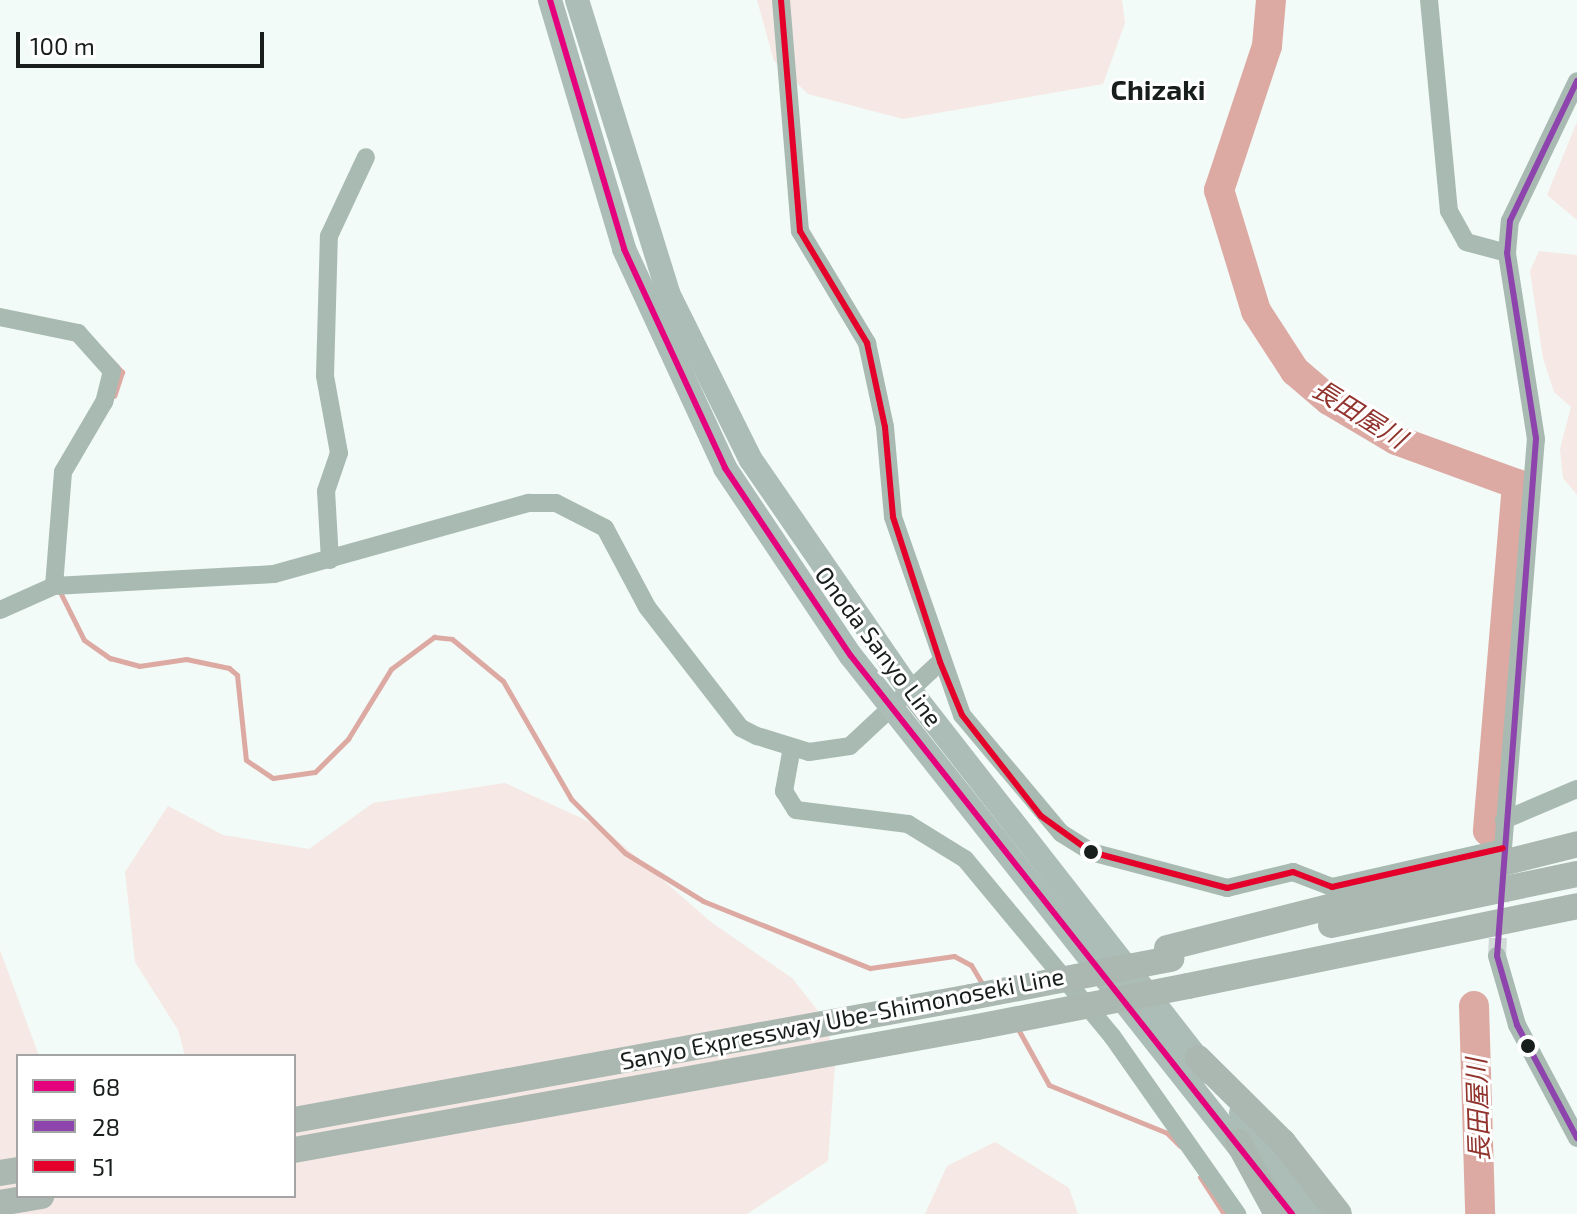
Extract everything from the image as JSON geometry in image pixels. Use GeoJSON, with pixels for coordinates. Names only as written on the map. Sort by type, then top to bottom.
{"type":"FeatureCollection","features":[{"type":"Feature","properties":{"kind":"highway"},"geometry":{"type":"LineString","coordinates":[[1169,953],[1577,844]]}},
{"type":"Feature","properties":{"kind":"highway"},"geometry":{"type":"LineString","coordinates":[[1169,953],[1577,874]]}},
{"type":"Feature","properties":{"kind":"highway","name":"Sanyo Expressway Ube-Shimonoseki Line"},"geometry":{"type":"LineString","coordinates":[[296,1150],[977,1027],[1577,909]]}},
{"type":"Feature","properties":{"kind":"highway","name":"Sanyo Expressway Ube-Shimonoseki Line"},"geometry":{"type":"LineString","coordinates":[[296,1120],[971,997],[1169,953]]}},
{"type":"Feature","properties":{"kind":"highway"},"geometry":{"type":"LineString","coordinates":[[1198,1058],[1283,1142],[1339,1214]]}},
{"type":"Feature","properties":{"kind":"highway"},"geometry":{"type":"LineString","coordinates":[[1238,1142],[1277,1214]]}},
{"type":"Feature","properties":{"kind":"highway"},"geometry":{"type":"LineString","coordinates":[[0,1203],[29,1198]]}},
{"type":"Feature","properties":{"kind":"main road"},"geometry":{"type":"LineString","coordinates":[[551,5],[582,1]]}},
{"type":"Feature","properties":{"kind":"main road","name":"Onoda Sanyo Line"},"geometry":{"type":"LineString","coordinates":[[582,1],[639,215],[713,389],[807,551],[905,700],[1292,1214]]}},
{"type":"Feature","properties":{"kind":"main road","name":"Onoda Sanyo Line"},"geometry":{"type":"LineString","coordinates":[[551,5],[624,249],[665,350],[786,566],[905,700],[1198,1058],[1319,1214]]}},
{"type":"Feature","properties":{"kind":"street"},"geometry":{"type":"LineString","coordinates":[[1429,0],[1449,211],[1466,242],[1507,253]]}},
{"type":"Feature","properties":{"kind":"street"},"geometry":{"type":"LineString","coordinates":[[782,2],[800,231],[867,343],[885,427],[893,517],[940,662],[962,715],[1041,816],[1091,852],[1227,888],[1293,872],[1332,887],[1503,848],[1536,439],[1507,253],[1518,195],[1577,81]]}},
{"type":"Feature","properties":{"kind":"street"},"geometry":{"type":"LineString","coordinates":[[330,560],[326,491],[339,453],[325,376],[329,236],[366,157]]}},
{"type":"Feature","properties":{"kind":"street"},"geometry":{"type":"LineString","coordinates":[[0,317],[78,333],[112,371],[104,402],[63,472],[54,586]]}},
{"type":"Feature","properties":{"kind":"street"},"geometry":{"type":"LineString","coordinates":[[2,605],[54,586],[242,578],[330,560],[529,503],[574,508],[605,528],[647,607],[741,728],[792,747],[824,752],[850,746],[905,700],[940,662]]}},
{"type":"Feature","properties":{"kind":"street"},"geometry":{"type":"LineString","coordinates":[[792,747],[784,791],[796,810],[908,824],[965,859],[1112,1036],[1237,1214]]}},
{"type":"Feature","properties":{"kind":"street"},"geometry":{"type":"LineString","coordinates":[[1504,820],[1577,789]]}},
{"type":"Feature","properties":{"kind":"street"},"geometry":{"type":"LineString","coordinates":[[1497,956],[1517,1025],[1577,1138]]}},
{"type":"Feature","properties":{"kind":"shaded area"},"geometry":{"type":"Polygon","coordinates":[[[757,0],[1122,0],[1125,23],[1103,84],[903,119],[808,94],[774,61],[757,0]]]}},
{"type":"Feature","properties":{"kind":"shaded area"},"geometry":{"type":"Polygon","coordinates":[[[1577,122],[1577,220],[1547,195],[1577,122]]]}},
{"type":"Feature","properties":{"kind":"shaded area"},"geometry":{"type":"Polygon","coordinates":[[[1539,251],[1577,255],[1577,495],[1563,478],[1560,449],[1571,407],[1554,392],[1543,358],[1530,271],[1539,251]]]}},
{"type":"Feature","properties":{"kind":"shaded area"},"geometry":{"type":"Polygon","coordinates":[[[505,783],[603,828],[711,922],[792,978],[826,1021],[835,1064],[828,1161],[747,1214],[0,1214],[0,950],[38,1054],[16,1054],[16,1198],[296,1198],[296,1054],[184,1054],[178,1030],[135,962],[125,872],[168,806],[223,835],[309,849],[373,803],[505,783]]]}},
{"type":"Feature","properties":{"kind":"shaded area"},"geometry":{"type":"Polygon","coordinates":[[[995,1142],[1069,1188],[1078,1214],[925,1214],[947,1166],[995,1142]]]}},
{"type":"Feature","properties":{"kind":"waterway","name":"長田屋川"},"geometry":{"type":"LineString","coordinates":[[1271,0],[1267,46],[1219,190],[1256,311],[1295,371],[1329,400],[1396,440],[1517,484],[1488,831]]}},
{"type":"Feature","properties":{"kind":"waterway"},"geometry":{"type":"LineString","coordinates":[[98,347],[122,372],[114,396]]}},
{"type":"Feature","properties":{"kind":"waterway"},"geometry":{"type":"LineString","coordinates":[[61,594],[84,640],[110,658],[139,666],[186,659],[229,668],[237,675],[246,760],[273,778],[315,772],[348,739],[391,669],[434,637],[452,639],[503,681],[571,799],[625,853],[703,901],[870,968],[954,956],[971,965],[984,987]]}},
{"type":"Feature","properties":{"kind":"waterway","name":"長田屋川"},"geometry":{"type":"LineString","coordinates":[[1474,1006],[1480,1214]]}},
{"type":"Feature","properties":{"kind":"waterway"},"geometry":{"type":"LineString","coordinates":[[1018,1029],[1049,1085],[1167,1133],[1180,1146]]}},
{"type":"Feature","properties":{"kind":"waterway"},"geometry":{"type":"LineString","coordinates":[[1200,1177],[1224,1214]]}},
{"type":"Feature","properties":{"kind":"tunnel"},"geometry":{"type":"LineString","coordinates":[[1497,956],[1501,879]]}},
{"type":"Feature","properties":{"kind":"transit line","name":"68"},"geometry":{"type":"LineString","coordinates":[[550,0],[624,249],[725,468],[851,656],[1292,1214]]}},
{"type":"Feature","properties":{"kind":"transit line","name":"51"},"geometry":{"type":"LineString","coordinates":[[781,0],[800,231],[867,343],[885,427],[893,517],[940,662],[962,715],[1041,816],[1091,852],[1227,888],[1293,872],[1332,887],[1503,848]]}},
{"type":"Feature","properties":{"kind":"transit line","name":"28"},"geometry":{"type":"LineString","coordinates":[[1577,81],[1510,221],[1507,253],[1536,439],[1497,956],[1517,1025],[1577,1138]]}},
{"type":"Feature","properties":{"kind":"district","name":"Chizaki"},"geometry":{"type":"Point","coordinates":[1158,89]}}]}
